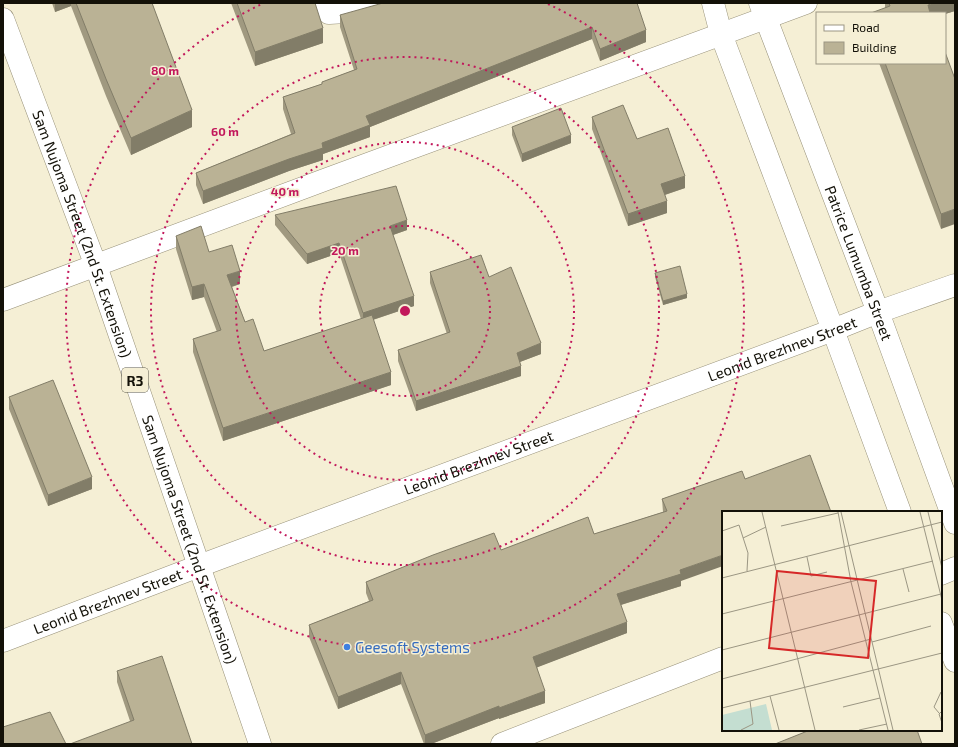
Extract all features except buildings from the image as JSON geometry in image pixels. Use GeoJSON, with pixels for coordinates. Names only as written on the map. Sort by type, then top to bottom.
{"type":"FeatureCollection","features":[{"type":"Feature","properties":{"kind":"main road"},"geometry":{"type":"LineString","coordinates":[[323,3],[329,13],[347,12],[374,3]]}},
{"type":"Feature","properties":{"kind":"main road"},"geometry":{"type":"LineString","coordinates":[[713,3],[721,34],[900,511]]}},
{"type":"Feature","properties":{"kind":"main road"},"geometry":{"type":"LineString","coordinates":[[3,300],[326,179],[721,34],[763,11],[806,3]]}},
{"type":"Feature","properties":{"kind":"main road","name":"Patrice Lumumba Street"},"geometry":{"type":"LineString","coordinates":[[763,11],[878,312],[955,523]]}},
{"type":"Feature","properties":{"kind":"main road","name":"Sam Nujoma Street (2nd St. Extension)"},"geometry":{"type":"LineString","coordinates":[[3,19],[96,266],[260,744]]}},
{"type":"Feature","properties":{"kind":"main road","name":"Leonid Brezhnev Street"},"geometry":{"type":"LineString","coordinates":[[3,640],[878,312],[955,285]]}},
{"type":"Feature","properties":{"kind":"main road"},"geometry":{"type":"LineString","coordinates":[[942,574],[955,568]]}},
{"type":"Feature","properties":{"kind":"main road"},"geometry":{"type":"LineString","coordinates":[[942,626],[955,661]]}},
{"type":"Feature","properties":{"kind":"main road"},"geometry":{"type":"LineString","coordinates":[[502,744],[722,658]]}},
{"type":"Feature","properties":{"kind":"place","name":"Geesoft Systems"},"geometry":{"type":"Point","coordinates":[347,647]}}]}
